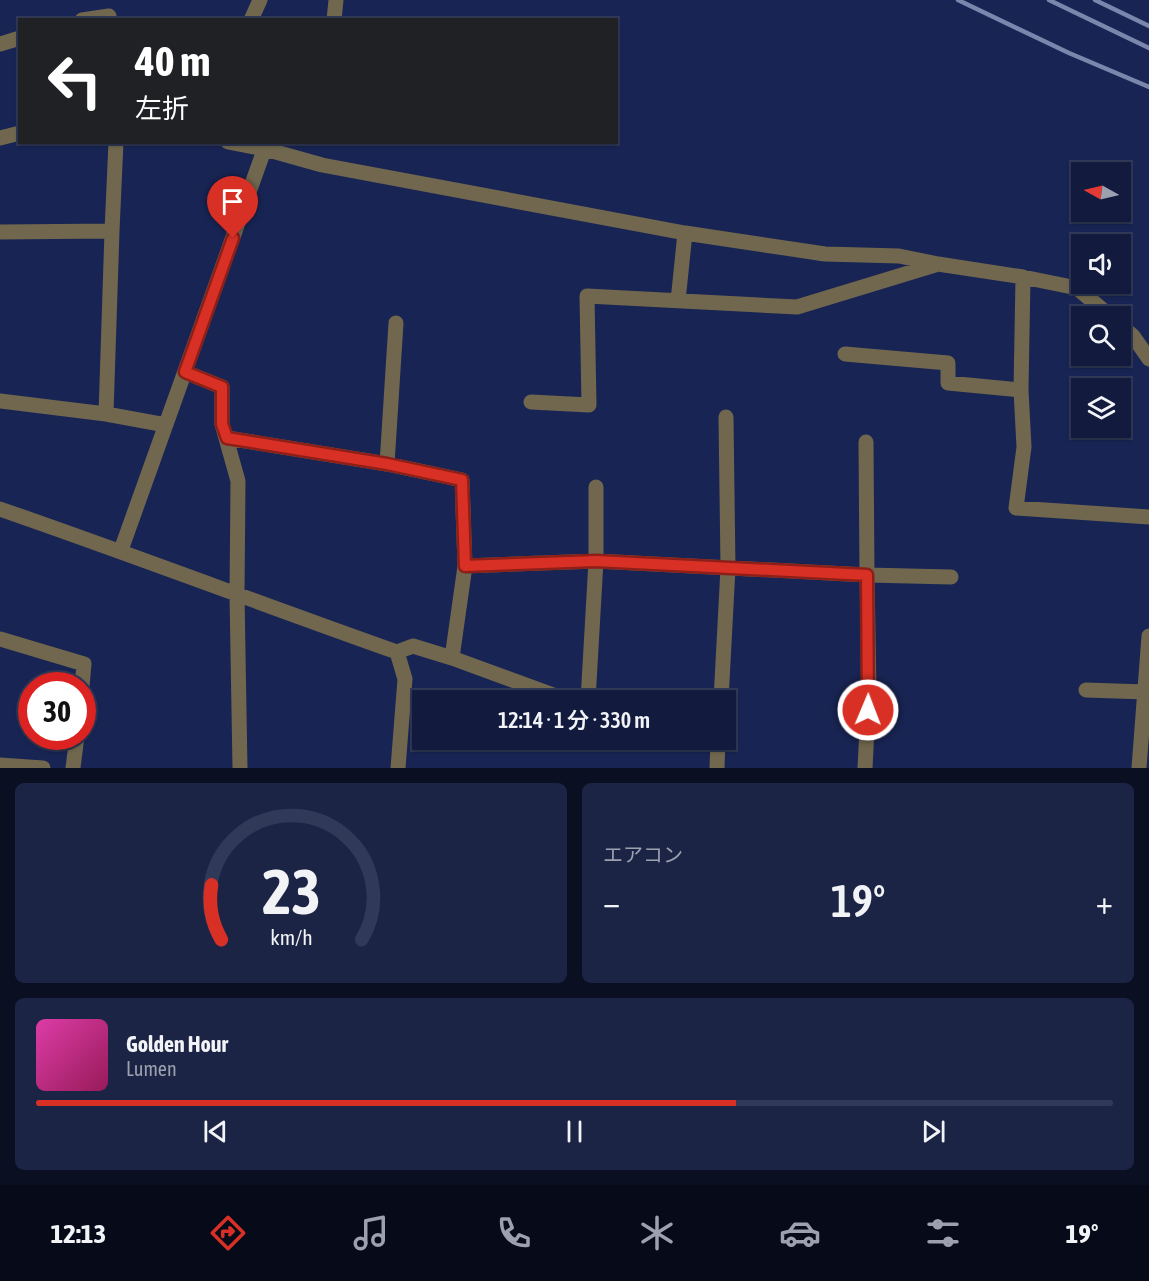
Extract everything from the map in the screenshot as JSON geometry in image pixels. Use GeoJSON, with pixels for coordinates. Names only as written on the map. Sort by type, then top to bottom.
{"type":"FeatureCollection","features":[{"type":"Feature","properties":{"kind":"street"},"geometry":{"type":"LineString","coordinates":[[252,18],[260,0]]}},
{"type":"Feature","properties":{"kind":"street"},"geometry":{"type":"LineString","coordinates":[[334,18],[336,0]]}},
{"type":"Feature","properties":{"kind":"street"},"geometry":{"type":"LineString","coordinates":[[96,18],[109,16],[110,18]]}},
{"type":"Feature","properties":{"kind":"street"},"geometry":{"type":"LineString","coordinates":[[0,45],[18,39]]}},
{"type":"Feature","properties":{"kind":"street"},"geometry":{"type":"LineString","coordinates":[[0,138],[18,134]]}},
{"type":"Feature","properties":{"kind":"street"},"geometry":{"type":"LineString","coordinates":[[106,414],[116,144]]}},
{"type":"Feature","properties":{"kind":"street"},"geometry":{"type":"LineString","coordinates":[[247,144],[266,146],[322,165],[685,233],[825,254],[899,256],[1023,277],[1077,288],[1098,306]]}},
{"type":"Feature","properties":{"kind":"street"},"geometry":{"type":"LineString","coordinates":[[121,550],[266,146]]}},
{"type":"Feature","properties":{"kind":"street"},"geometry":{"type":"LineString","coordinates":[[0,232],[112,231]]}},
{"type":"Feature","properties":{"kind":"street"},"geometry":{"type":"LineString","coordinates":[[678,301],[685,233]]}},
{"type":"Feature","properties":{"kind":"street"},"geometry":{"type":"LineString","coordinates":[[531,402],[589,405],[587,296],[797,307],[938,264]]}},
{"type":"Feature","properties":{"kind":"street"},"geometry":{"type":"LineString","coordinates":[[1023,277],[1021,390],[1024,447],[1016,508],[1149,517]]}},
{"type":"Feature","properties":{"kind":"street"},"geometry":{"type":"LineString","coordinates":[[387,464],[396,323]]}},
{"type":"Feature","properties":{"kind":"street"},"geometry":{"type":"LineString","coordinates":[[1131,334],[1149,359]]}},
{"type":"Feature","properties":{"kind":"street"},"geometry":{"type":"LineString","coordinates":[[845,354],[948,363],[948,383],[1021,390]]}},
{"type":"Feature","properties":{"kind":"street"},"geometry":{"type":"LineString","coordinates":[[185,372],[222,387],[222,424],[238,481],[240,768]]}},
{"type":"Feature","properties":{"kind":"street"},"geometry":{"type":"LineString","coordinates":[[0,401],[106,414],[166,425]]}},
{"type":"Feature","properties":{"kind":"street"},"geometry":{"type":"LineString","coordinates":[[722,690],[728,568],[726,417]]}},
{"type":"Feature","properties":{"kind":"street"},"geometry":{"type":"LineString","coordinates":[[227,438],[387,464],[462,480],[465,566],[452,658]]}},
{"type":"Feature","properties":{"kind":"street"},"geometry":{"type":"LineString","coordinates":[[865,768],[869,690],[866,442]]}},
{"type":"Feature","properties":{"kind":"street"},"geometry":{"type":"LineString","coordinates":[[589,690],[596,561],[596,487]]}},
{"type":"Feature","properties":{"kind":"street"},"geometry":{"type":"LineString","coordinates":[[0,509],[121,550],[237,595],[397,652],[413,646],[540,690]]}},
{"type":"Feature","properties":{"kind":"street"},"geometry":{"type":"LineString","coordinates":[[465,566],[596,561],[951,577]]}},
{"type":"Feature","properties":{"kind":"street"},"geometry":{"type":"LineString","coordinates":[[1139,768],[1149,636]]}},
{"type":"Feature","properties":{"kind":"street"},"geometry":{"type":"LineString","coordinates":[[0,639],[84,664],[83,672]]}},
{"type":"Feature","properties":{"kind":"street"},"geometry":{"type":"LineString","coordinates":[[397,652],[405,679],[398,768]]}},
{"type":"Feature","properties":{"kind":"street"},"geometry":{"type":"LineString","coordinates":[[1086,690],[1146,692]]}},
{"type":"Feature","properties":{"kind":"street"},"geometry":{"type":"LineString","coordinates":[[73,768],[75,750]]}},
{"type":"Feature","properties":{"kind":"street"},"geometry":{"type":"LineString","coordinates":[[717,768],[718,750]]}},
{"type":"Feature","properties":{"kind":"street"},"geometry":{"type":"LineString","coordinates":[[3,766],[44,768]]}},
{"type":"Feature","properties":{"kind":"railway"},"geometry":{"type":"LineString","coordinates":[[958,0],[1069,53],[1149,87]]}},
{"type":"Feature","properties":{"kind":"railway"},"geometry":{"type":"LineString","coordinates":[[1049,0],[1149,48]]}},
{"type":"Feature","properties":{"kind":"railway"},"geometry":{"type":"LineString","coordinates":[[1095,0],[1149,26]]}},
{"type":"Feature","properties":{"kind":"route"},"geometry":{"type":"LineString","coordinates":[[233,238],[185,372],[222,387],[222,424],[227,438],[387,464],[462,480],[465,566],[596,561],[867,575],[868,710]]}}]}
